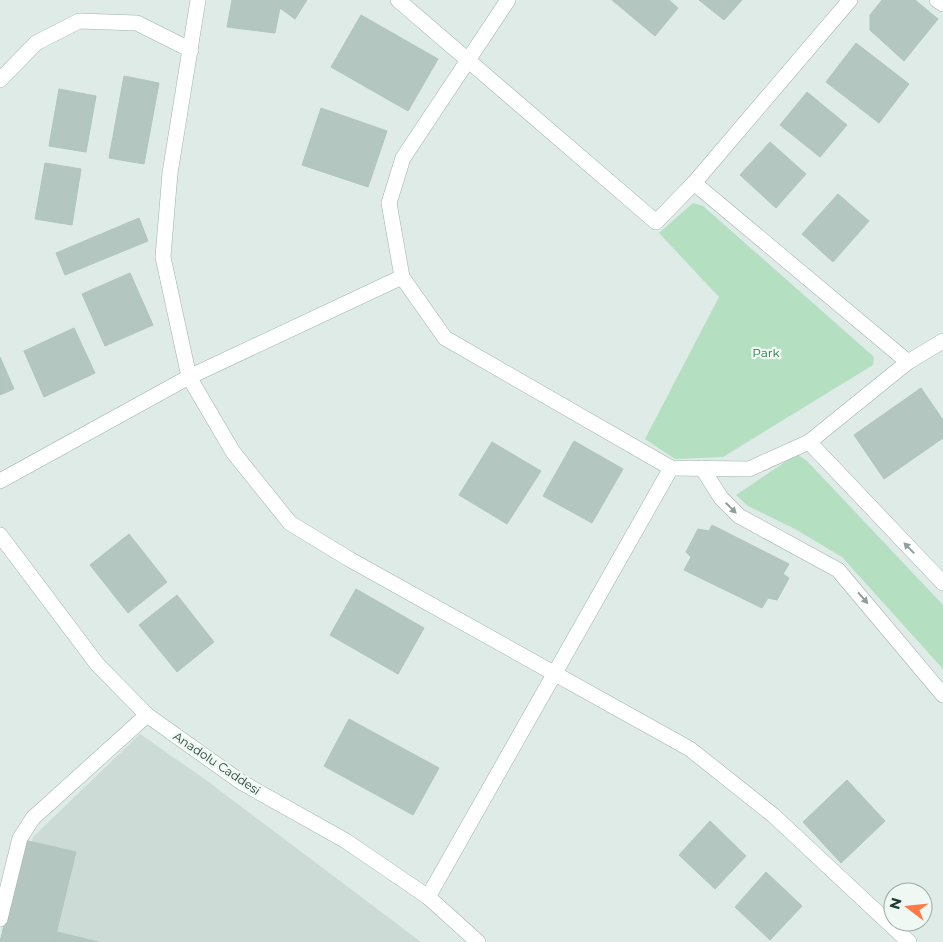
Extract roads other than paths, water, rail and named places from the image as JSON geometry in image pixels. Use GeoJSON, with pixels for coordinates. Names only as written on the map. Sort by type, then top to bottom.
{"type":"FeatureCollection","features":[{"type":"Feature","properties":{"kind":"street"},"geometry":{"type":"LineString","coordinates":[[198,0],[170,173],[163,257],[189,377],[233,452],[290,523],[349,559],[690,749],[773,815],[909,942]]}},
{"type":"Feature","properties":{"kind":"street"},"geometry":{"type":"LineString","coordinates":[[398,0],[656,222],[694,183],[850,0]]}},
{"type":"Feature","properties":{"kind":"street"},"geometry":{"type":"LineString","coordinates":[[508,0],[403,158],[389,203],[402,277],[445,338],[671,468],[749,469],[809,442],[908,362],[943,341]]}},
{"type":"Feature","properties":{"kind":"street"},"geometry":{"type":"LineString","coordinates":[[937,0],[943,4]]}},
{"type":"Feature","properties":{"kind":"street"},"geometry":{"type":"LineString","coordinates":[[0,80],[36,44],[79,21],[137,23],[191,50]]}},
{"type":"Feature","properties":{"kind":"street"},"geometry":{"type":"LineString","coordinates":[[694,183],[908,362]]}},
{"type":"Feature","properties":{"kind":"street"},"geometry":{"type":"LineString","coordinates":[[0,481],[189,377],[402,277]]}},
{"type":"Feature","properties":{"kind":"street"},"geometry":{"type":"LineString","coordinates":[[809,442],[943,583]]}},
{"type":"Feature","properties":{"kind":"street"},"geometry":{"type":"LineString","coordinates":[[428,897],[671,468]]}},
{"type":"Feature","properties":{"kind":"street"},"geometry":{"type":"LineString","coordinates":[[702,468],[721,498],[739,516],[838,570],[943,695]]}},
{"type":"Feature","properties":{"kind":"street","name":"Anadolu Caddesi"},"geometry":{"type":"LineString","coordinates":[[0,535],[97,664],[147,715],[241,782],[346,841],[428,897],[478,942]]}},
{"type":"Feature","properties":{"kind":"street"},"geometry":{"type":"LineString","coordinates":[[0,919],[20,838],[33,818],[147,715]]}},
{"type":"Feature","properties":{"kind":"park label","name":"Park"},"geometry":{"type":"Point","coordinates":[766,352]}}]}
